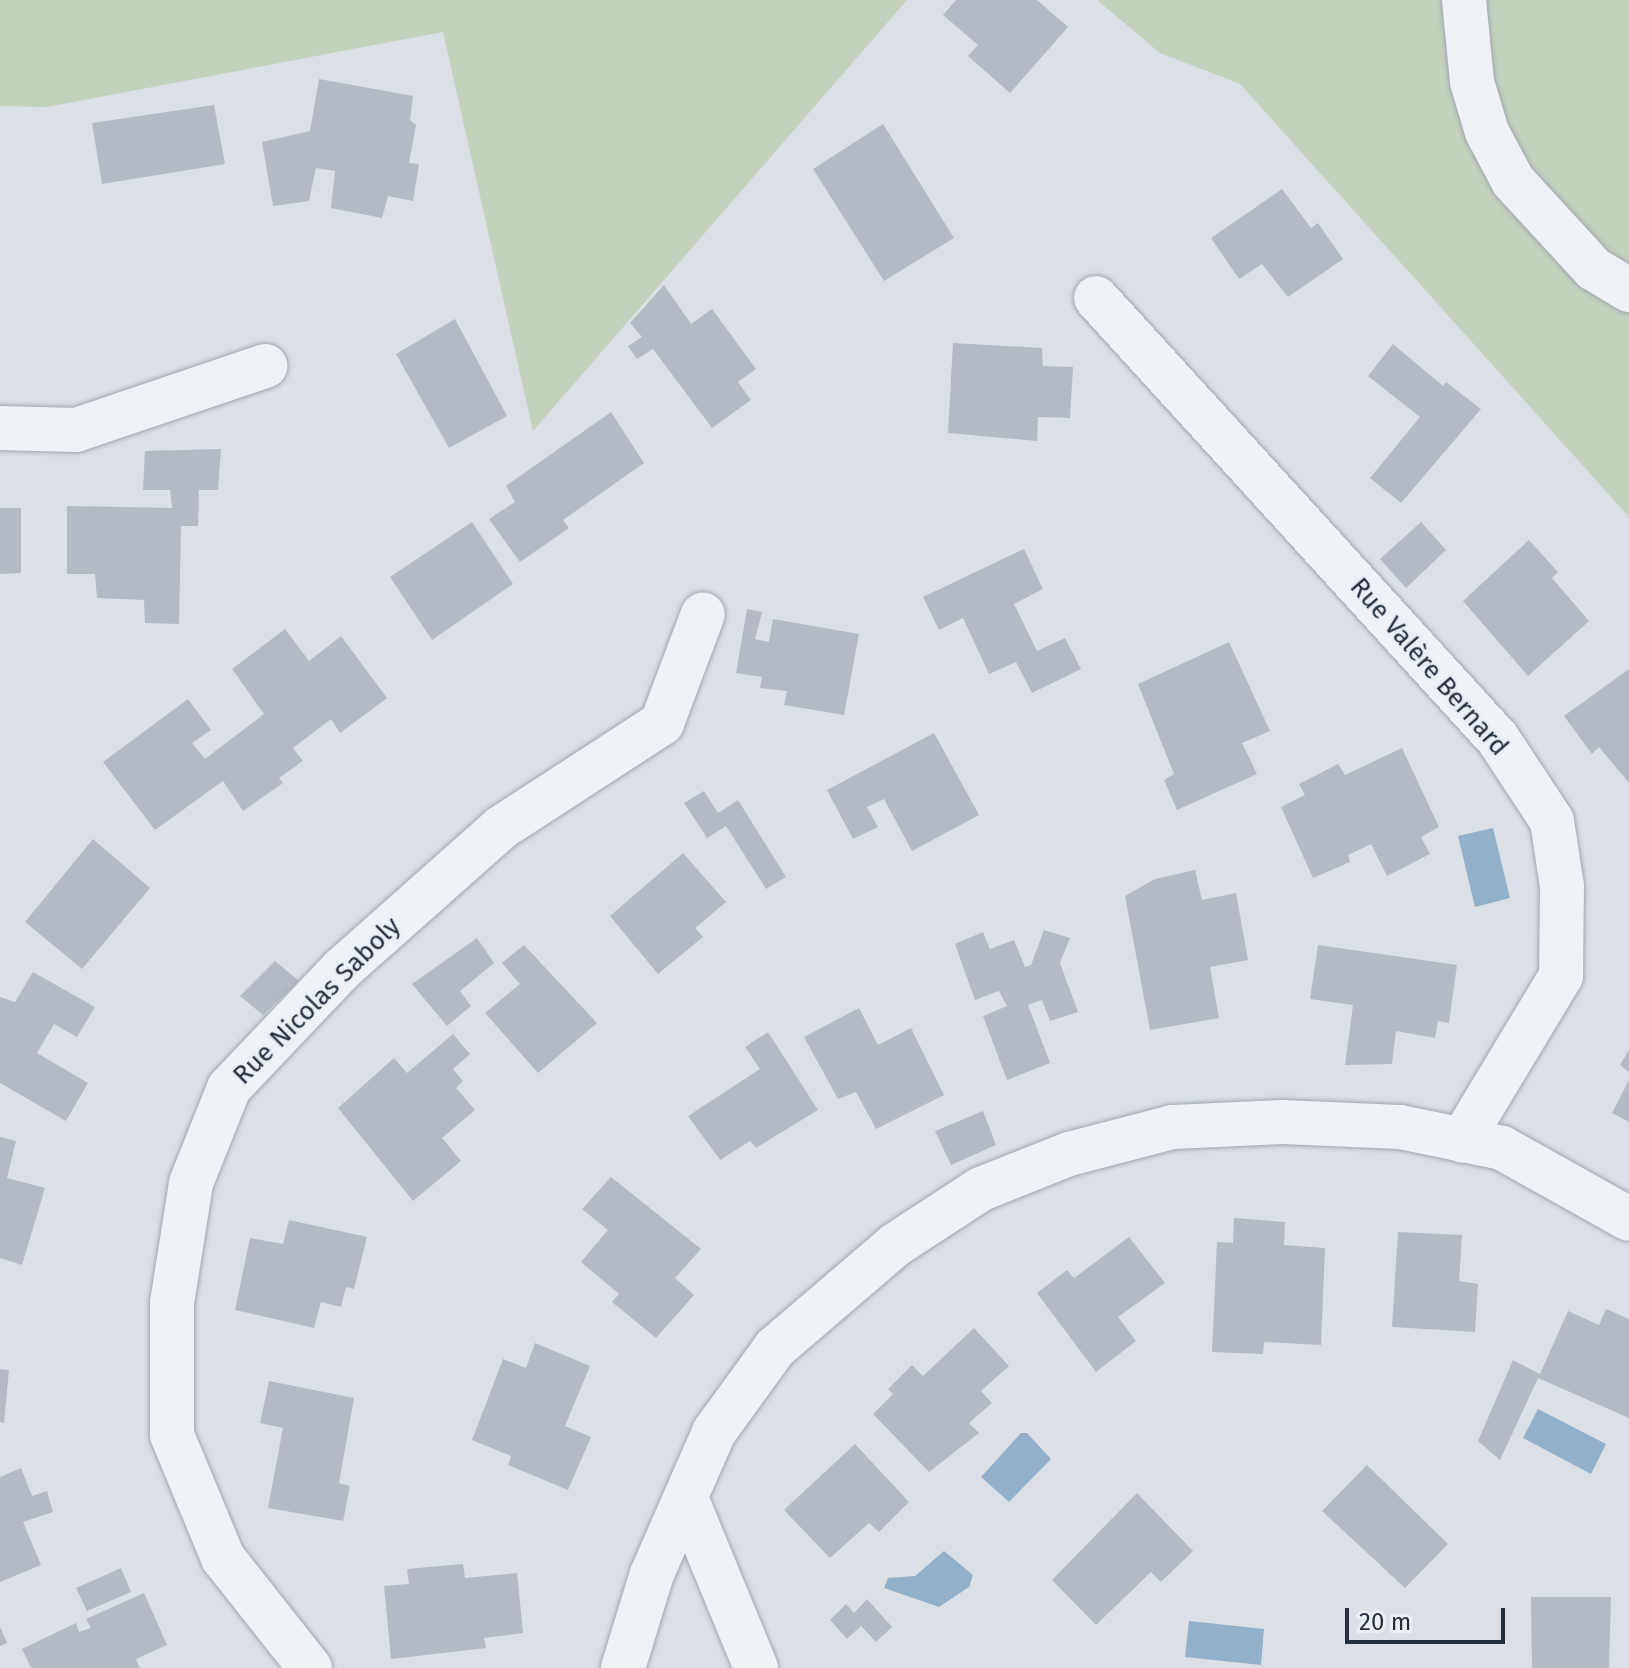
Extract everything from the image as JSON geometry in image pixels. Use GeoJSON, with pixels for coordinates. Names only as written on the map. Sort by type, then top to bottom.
{"type":"FeatureCollection","features":[{"type":"Feature","properties":{"kind":"street"},"geometry":{"type":"LineString","coordinates":[[1464,0],[1472,82],[1487,132],[1513,181],[1594,269],[1629,290]]}},
{"type":"Feature","properties":{"kind":"street","name":"Rue Valère Bernard"},"geometry":{"type":"LineString","coordinates":[[1096,298],[1498,739],[1552,821],[1562,886],[1561,976],[1462,1140]]}},
{"type":"Feature","properties":{"kind":"street"},"geometry":{"type":"LineString","coordinates":[[0,428],[76,430],[265,366]]}},
{"type":"Feature","properties":{"kind":"street","name":"Rue Nicolas Saboly"},"geometry":{"type":"LineString","coordinates":[[310,1668],[223,1558],[172,1435],[172,1303],[191,1183],[229,1088],[342,969],[502,827],[662,723],[703,614]]}},
{"type":"Feature","properties":{"kind":"street"},"geometry":{"type":"LineString","coordinates":[[623,1668],[652,1574],[714,1432],[775,1348],[895,1245],[981,1189],[1069,1154],[1173,1127],[1282,1122],[1385,1126],[1502,1148],[1629,1219]]}},
{"type":"Feature","properties":{"kind":"street"},"geometry":{"type":"LineString","coordinates":[[686,1498],[756,1668]]}},
{"type":"Feature","properties":{"kind":"green space"},"geometry":{"type":"Polygon","coordinates":[[[0,0],[907,0],[533,431],[443,32],[47,107],[0,106],[0,0]]]}},
{"type":"Feature","properties":{"kind":"green space"},"geometry":{"type":"Polygon","coordinates":[[[1097,0],[1629,0],[1629,517],[1240,84],[1160,53],[1097,0]]]}},
{"type":"Feature","properties":{"kind":"water"},"geometry":{"type":"Polygon","coordinates":[[[1493,828],[1510,898],[1475,907],[1458,836],[1493,828]]]}},
{"type":"Feature","properties":{"kind":"water"},"geometry":{"type":"Polygon","coordinates":[[[1538,1409],[1606,1444],[1591,1474],[1523,1438],[1538,1409]]]}},
{"type":"Feature","properties":{"kind":"water"},"geometry":{"type":"Polygon","coordinates":[[[1021,1433],[1027,1433],[1051,1459],[1009,1502],[981,1477],[1021,1433]]]}},
{"type":"Feature","properties":{"kind":"water"},"geometry":{"type":"Polygon","coordinates":[[[944,1551],[973,1575],[969,1587],[939,1607],[884,1588],[888,1578],[915,1576],[944,1551]]]}},
{"type":"Feature","properties":{"kind":"water"},"geometry":{"type":"Polygon","coordinates":[[[1189,1621],[1264,1629],[1261,1665],[1185,1657],[1189,1621]]]}},
{"type":"Feature","properties":{"kind":"building"},"geometry":{"type":"Polygon","coordinates":[[[956,0],[1037,0],[1068,27],[1010,93],[968,56],[978,45],[943,15],[956,0]]]}},
{"type":"Feature","properties":{"kind":"building"},"geometry":{"type":"Polygon","coordinates":[[[319,79],[413,96],[410,120],[416,125],[409,163],[419,164],[413,201],[388,196],[382,218],[331,208],[335,171],[316,168],[309,201],[273,206],[262,142],[310,131],[319,79]]]}},
{"type":"Feature","properties":{"kind":"building"},"geometry":{"type":"Polygon","coordinates":[[[214,105],[225,164],[102,184],[92,123],[214,105]]]}},
{"type":"Feature","properties":{"kind":"building"},"geometry":{"type":"Polygon","coordinates":[[[883,124],[954,238],[884,281],[813,169],[883,124]]]}},
{"type":"Feature","properties":{"kind":"building"},"geometry":{"type":"Polygon","coordinates":[[[1282,189],[1311,228],[1318,223],[1343,259],[1288,297],[1262,264],[1239,279],[1211,238],[1282,189]]]}},
{"type":"Feature","properties":{"kind":"building"},"geometry":{"type":"Polygon","coordinates":[[[664,285],[691,324],[712,309],[756,369],[738,382],[751,400],[712,428],[653,349],[637,359],[628,346],[642,337],[630,323],[664,285]]]}},
{"type":"Feature","properties":{"kind":"building"},"geometry":{"type":"Polygon","coordinates":[[[455,319],[507,416],[449,448],[396,354],[455,319]]]}},
{"type":"Feature","properties":{"kind":"building"},"geometry":{"type":"Polygon","coordinates":[[[953,343],[1042,348],[1043,366],[1073,367],[1070,418],[1038,417],[1037,441],[948,433],[953,343]]]}},
{"type":"Feature","properties":{"kind":"building"},"geometry":{"type":"Polygon","coordinates":[[[1393,344],[1443,386],[1446,382],[1481,409],[1401,503],[1370,478],[1420,417],[1368,376],[1393,344]]]}},
{"type":"Feature","properties":{"kind":"building"},"geometry":{"type":"Polygon","coordinates":[[[611,412],[644,463],[563,520],[569,528],[520,562],[489,519],[515,502],[506,486],[611,412]]]}},
{"type":"Feature","properties":{"kind":"building"},"geometry":{"type":"Polygon","coordinates":[[[221,449],[218,490],[199,490],[198,526],[181,526],[179,624],[145,623],[144,600],[97,598],[95,574],[67,574],[67,506],[172,508],[170,490],[143,490],[145,451],[221,449]]]}},
{"type":"Feature","properties":{"kind":"building"},"geometry":{"type":"Polygon","coordinates":[[[0,508],[21,508],[21,573],[0,574],[0,508]]]}},
{"type":"Feature","properties":{"kind":"building"},"geometry":{"type":"Polygon","coordinates":[[[472,522],[513,584],[432,640],[390,577],[472,522]]]}},
{"type":"Feature","properties":{"kind":"building"},"geometry":{"type":"Polygon","coordinates":[[[1421,522],[1446,550],[1406,588],[1380,559],[1421,522]]]}},
{"type":"Feature","properties":{"kind":"building"},"geometry":{"type":"Polygon","coordinates":[[[1529,540],[1558,572],[1552,578],[1589,621],[1528,676],[1463,601],[1529,540]]]}},
{"type":"Feature","properties":{"kind":"building"},"geometry":{"type":"Polygon","coordinates":[[[1024,549],[1043,589],[1014,604],[1037,651],[1065,638],[1081,669],[1032,693],[1016,662],[989,674],[963,618],[939,630],[923,597],[1024,549]]]}},
{"type":"Feature","properties":{"kind":"building"},"geometry":{"type":"Polygon","coordinates":[[[747,609],[762,612],[755,639],[769,642],[773,619],[859,634],[844,715],[784,705],[787,691],[760,688],[762,677],[736,673],[747,609]]]}},
{"type":"Feature","properties":{"kind":"building"},"geometry":{"type":"Polygon","coordinates":[[[285,629],[309,661],[341,636],[387,698],[340,733],[331,719],[293,748],[303,761],[279,778],[283,783],[243,811],[223,781],[155,830],[103,762],[188,699],[211,730],[192,743],[205,759],[264,714],[232,669],[285,629]]]}},
{"type":"Feature","properties":{"kind":"building"},"geometry":{"type":"Polygon","coordinates":[[[1229,642],[1270,731],[1242,743],[1257,774],[1177,810],[1164,780],[1174,774],[1138,684],[1229,642]]]}},
{"type":"Feature","properties":{"kind":"building"},"geometry":{"type":"Polygon","coordinates":[[[1629,669],[1629,783],[1599,747],[1592,754],[1564,716],[1629,669]]]}},
{"type":"Feature","properties":{"kind":"building"},"geometry":{"type":"Polygon","coordinates":[[[934,733],[979,815],[912,851],[884,799],[867,807],[878,827],[853,839],[827,790],[934,733]]]}},
{"type":"Feature","properties":{"kind":"building"},"geometry":{"type":"Polygon","coordinates":[[[1402,748],[1439,827],[1421,837],[1430,854],[1387,876],[1371,844],[1348,855],[1350,862],[1313,878],[1281,807],[1305,795],[1299,784],[1338,764],[1345,775],[1402,748]]]}},
{"type":"Feature","properties":{"kind":"building"},"geometry":{"type":"Polygon","coordinates":[[[704,791],[718,813],[738,800],[786,877],[766,889],[726,826],[707,838],[684,803],[704,791]]]}},
{"type":"Feature","properties":{"kind":"building"},"geometry":{"type":"Polygon","coordinates":[[[93,839],[150,888],[82,969],[25,922],[93,839]]]}},
{"type":"Feature","properties":{"kind":"building"},"geometry":{"type":"Polygon","coordinates":[[[683,853],[726,902],[695,928],[703,937],[658,974],[610,916],[683,853]]]}},
{"type":"Feature","properties":{"kind":"building"},"geometry":{"type":"Polygon","coordinates":[[[1195,870],[1202,900],[1236,893],[1248,960],[1210,967],[1219,1018],[1150,1030],[1125,896],[1155,879],[1195,870]]]}},
{"type":"Feature","properties":{"kind":"building"},"geometry":{"type":"Polygon","coordinates":[[[1044,930],[1070,938],[1060,963],[1078,1012],[1050,1021],[1042,1000],[1028,1005],[1050,1063],[1007,1080],[983,1016],[1007,1006],[999,991],[975,1000],[955,944],[983,932],[990,949],[1014,940],[1025,967],[1031,965],[1044,930]]]}},
{"type":"Feature","properties":{"kind":"building"},"geometry":{"type":"Polygon","coordinates":[[[477,938],[494,963],[460,991],[471,1006],[447,1026],[412,984],[477,938]]]}},
{"type":"Feature","properties":{"kind":"building"},"geometry":{"type":"Polygon","coordinates":[[[524,945],[597,1023],[538,1073],[485,1013],[520,984],[502,963],[524,945]]]}},
{"type":"Feature","properties":{"kind":"building"},"geometry":{"type":"Polygon","coordinates":[[[1318,945],[1457,965],[1449,1023],[1438,1021],[1435,1038],[1396,1031],[1392,1064],[1345,1065],[1353,1005],[1310,999],[1318,945]]]}},
{"type":"Feature","properties":{"kind":"building"},"geometry":{"type":"Polygon","coordinates":[[[275,961],[299,981],[263,1015],[240,996],[275,961]]]}},
{"type":"Feature","properties":{"kind":"building"},"geometry":{"type":"Polygon","coordinates":[[[33,972],[95,1007],[77,1037],[54,1024],[37,1053],[88,1083],[66,1121],[0,1083],[0,997],[15,1002],[33,972]]]}},
{"type":"Feature","properties":{"kind":"building"},"geometry":{"type":"Polygon","coordinates":[[[859,1008],[878,1045],[911,1028],[944,1095],[876,1129],[856,1092],[838,1099],[804,1037],[859,1008]]]}},
{"type":"Feature","properties":{"kind":"building"},"geometry":{"type":"Polygon","coordinates":[[[768,1032],[818,1110],[756,1148],[750,1141],[720,1160],[688,1116],[760,1069],[745,1047],[768,1032]]]}},
{"type":"Feature","properties":{"kind":"building"},"geometry":{"type":"Polygon","coordinates":[[[453,1034],[470,1054],[453,1069],[463,1081],[456,1088],[475,1110],[442,1138],[461,1161],[413,1201],[338,1108],[394,1058],[407,1073],[453,1034]]]}},
{"type":"Feature","properties":{"kind":"building"},"geometry":{"type":"Polygon","coordinates":[[[1629,1050],[1629,1072],[1620,1065],[1629,1050]]]}},
{"type":"Feature","properties":{"kind":"building"},"geometry":{"type":"Polygon","coordinates":[[[1629,1080],[1629,1122],[1612,1113],[1629,1080]]]}},
{"type":"Feature","properties":{"kind":"building"},"geometry":{"type":"Polygon","coordinates":[[[983,1111],[996,1145],[951,1165],[935,1131],[983,1111]]]}},
{"type":"Feature","properties":{"kind":"building"},"geometry":{"type":"Polygon","coordinates":[[[0,1137],[16,1141],[7,1178],[45,1188],[22,1265],[0,1258],[0,1137]]]}},
{"type":"Feature","properties":{"kind":"building"},"geometry":{"type":"Polygon","coordinates":[[[611,1177],[701,1249],[675,1278],[694,1295],[656,1338],[612,1302],[619,1294],[581,1262],[608,1230],[582,1209],[611,1177]]]}},
{"type":"Feature","properties":{"kind":"building"},"geometry":{"type":"Polygon","coordinates":[[[1234,1218],[1285,1222],[1284,1245],[1325,1248],[1321,1345],[1264,1342],[1263,1354],[1212,1352],[1217,1242],[1233,1243],[1234,1218]]]}},
{"type":"Feature","properties":{"kind":"building"},"geometry":{"type":"Polygon","coordinates":[[[289,1220],[367,1237],[354,1289],[346,1287],[341,1307],[321,1302],[314,1328],[235,1310],[250,1238],[283,1244],[289,1220]]]}},
{"type":"Feature","properties":{"kind":"building"},"geometry":{"type":"Polygon","coordinates":[[[1398,1232],[1462,1235],[1459,1281],[1478,1284],[1475,1332],[1392,1327],[1398,1232]]]}},
{"type":"Feature","properties":{"kind":"building"},"geometry":{"type":"Polygon","coordinates":[[[1129,1237],[1165,1283],[1118,1317],[1136,1341],[1096,1372],[1037,1293],[1067,1270],[1074,1278],[1129,1237]]]}},
{"type":"Feature","properties":{"kind":"building"},"geometry":{"type":"Polygon","coordinates":[[[1606,1309],[1629,1319],[1629,1418],[1538,1378],[1500,1460],[1478,1441],[1513,1360],[1540,1374],[1568,1311],[1599,1325],[1606,1309]]]}},
{"type":"Feature","properties":{"kind":"building"},"geometry":{"type":"Polygon","coordinates":[[[974,1328],[1009,1366],[981,1391],[992,1403],[969,1423],[979,1433],[929,1472],[873,1414],[893,1394],[888,1389],[912,1365],[923,1376],[974,1328]]]}},
{"type":"Feature","properties":{"kind":"building"},"geometry":{"type":"Polygon","coordinates":[[[535,1343],[590,1366],[565,1426],[591,1437],[568,1490],[508,1465],[511,1456],[472,1440],[503,1359],[526,1368],[535,1343]]]}},
{"type":"Feature","properties":{"kind":"building"},"geometry":{"type":"Polygon","coordinates":[[[0,1369],[9,1370],[4,1423],[0,1422],[0,1369]]]}},
{"type":"Feature","properties":{"kind":"building"},"geometry":{"type":"Polygon","coordinates":[[[269,1381],[354,1398],[339,1483],[350,1486],[343,1521],[268,1508],[283,1428],[260,1423],[269,1381]]]}},
{"type":"Feature","properties":{"kind":"building"},"geometry":{"type":"Polygon","coordinates":[[[855,1444],[909,1502],[879,1532],[869,1523],[830,1558],[784,1510],[855,1444]]]}},
{"type":"Feature","properties":{"kind":"building"},"geometry":{"type":"Polygon","coordinates":[[[1367,1465],[1448,1544],[1405,1588],[1322,1511],[1367,1465]]]}},
{"type":"Feature","properties":{"kind":"building"},"geometry":{"type":"Polygon","coordinates":[[[21,1468],[32,1496],[47,1491],[53,1512],[23,1522],[41,1565],[0,1582],[0,1477],[21,1468]]]}},
{"type":"Feature","properties":{"kind":"building"},"geometry":{"type":"Polygon","coordinates":[[[1137,1493],[1193,1551],[1161,1582],[1151,1572],[1096,1625],[1052,1580],[1137,1493]]]}},
{"type":"Feature","properties":{"kind":"building"},"geometry":{"type":"Polygon","coordinates":[[[463,1564],[465,1578],[517,1573],[523,1633],[484,1638],[486,1648],[391,1659],[384,1586],[409,1584],[407,1569],[463,1564]]]}},
{"type":"Feature","properties":{"kind":"building"},"geometry":{"type":"Polygon","coordinates":[[[121,1568],[131,1592],[87,1611],[76,1588],[121,1568]]]}},
{"type":"Feature","properties":{"kind":"building"},"geometry":{"type":"Polygon","coordinates":[[[144,1593],[167,1645],[136,1659],[140,1668],[31,1668],[22,1649],[76,1623],[79,1632],[91,1628],[86,1619],[144,1593]]]}},
{"type":"Feature","properties":{"kind":"building"},"geometry":{"type":"Polygon","coordinates":[[[1531,1597],[1611,1597],[1609,1668],[1532,1668],[1531,1597]]]}},
{"type":"Feature","properties":{"kind":"building"},"geometry":{"type":"Polygon","coordinates":[[[867,1599],[892,1627],[876,1642],[861,1626],[847,1639],[830,1620],[846,1604],[854,1613],[867,1599]]]}},
{"type":"Feature","properties":{"kind":"building"},"geometry":{"type":"Polygon","coordinates":[[[0,1627],[7,1643],[0,1646],[0,1627]]]}}]}
